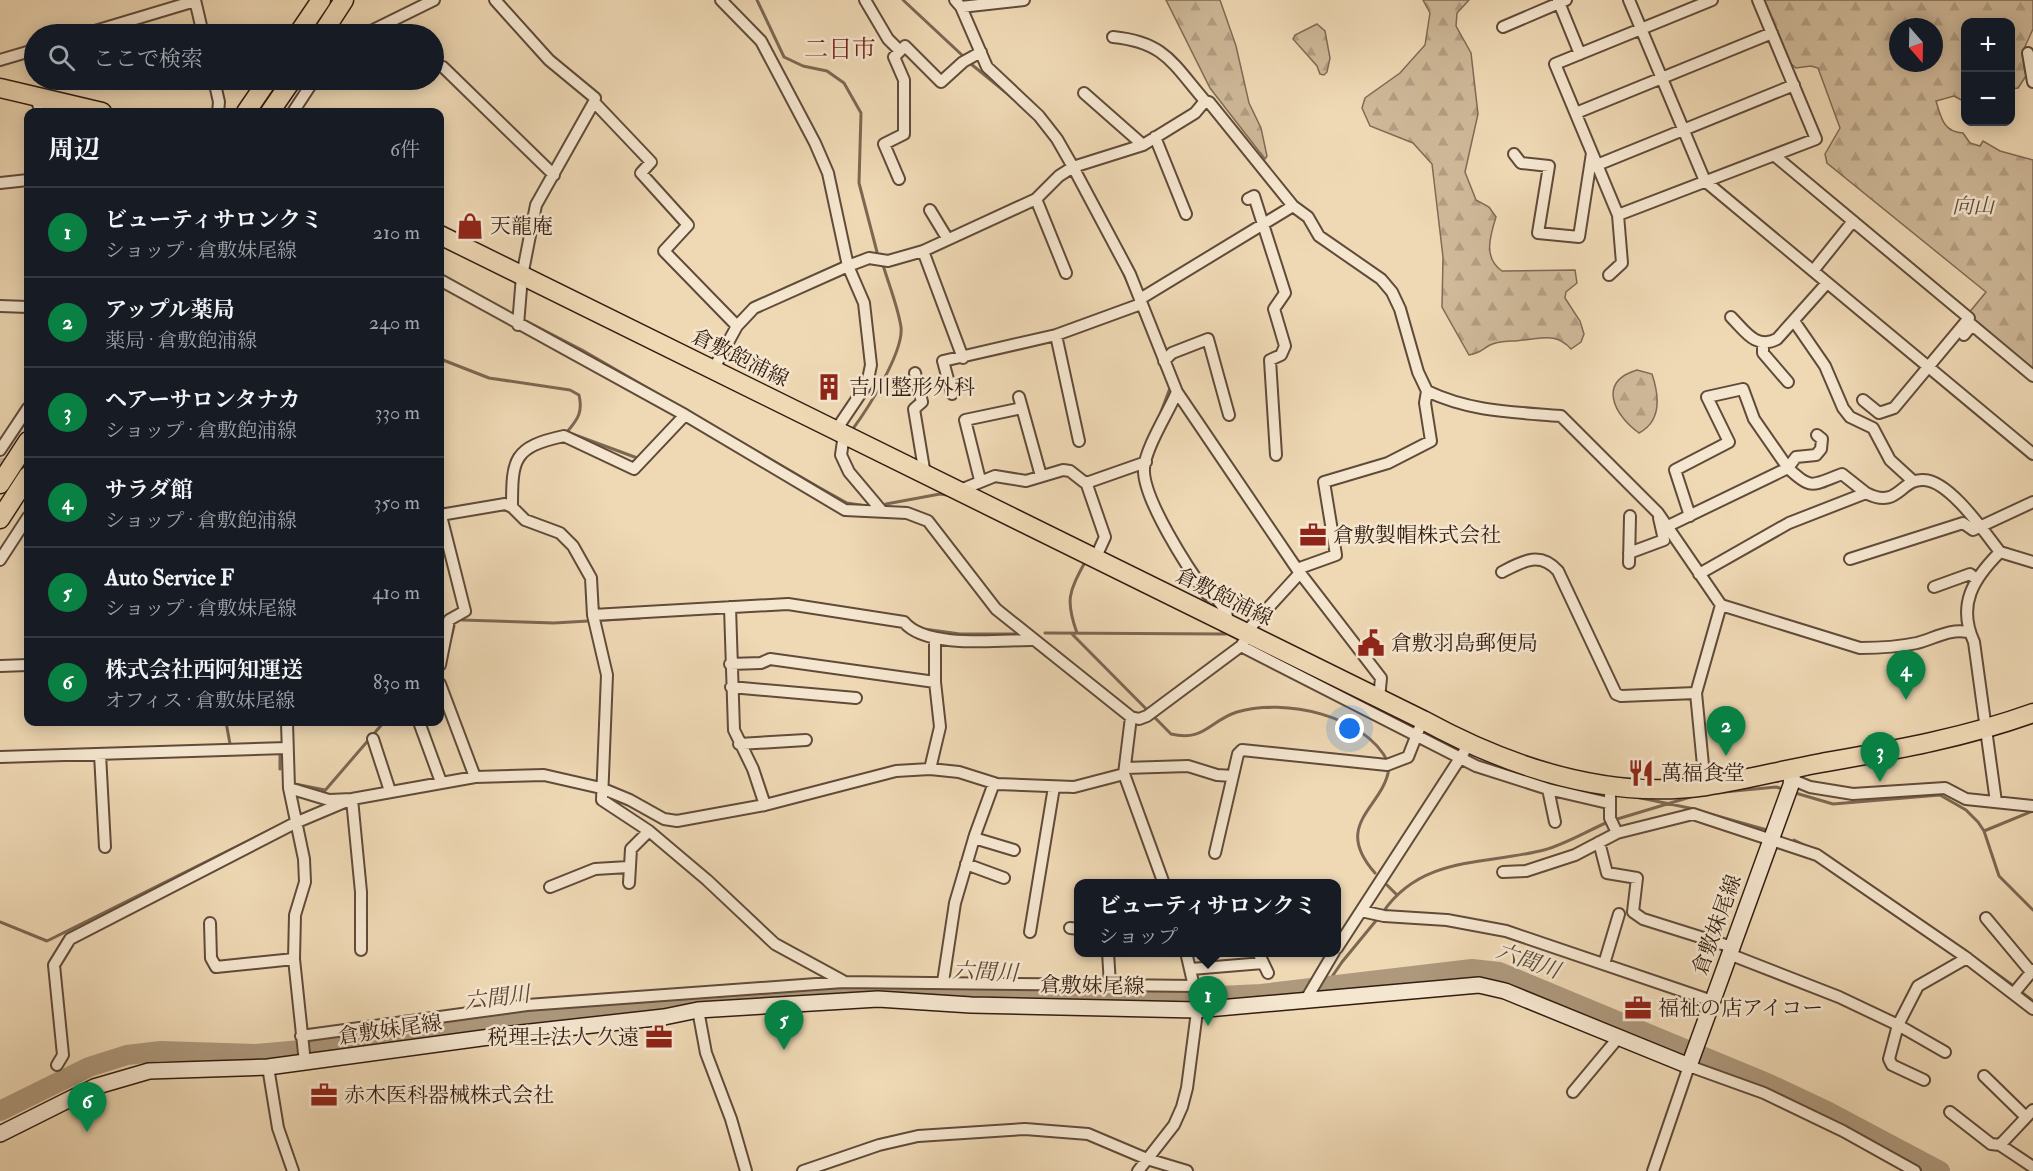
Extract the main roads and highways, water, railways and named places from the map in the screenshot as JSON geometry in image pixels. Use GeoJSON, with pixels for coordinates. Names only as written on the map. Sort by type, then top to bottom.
{"type":"FeatureCollection","features":[{"type":"Feature","properties":{"kind":"main road"},"geometry":{"type":"LineString","coordinates":[[305,24],[321,0]]}},
{"type":"Feature","properties":{"kind":"main road"},"geometry":{"type":"LineString","coordinates":[[328,24],[344,0]]}},
{"type":"Feature","properties":{"kind":"main road"},"geometry":{"type":"LineString","coordinates":[[0,88],[38,104],[70,108]]}},
{"type":"Feature","properties":{"kind":"main road"},"geometry":{"type":"LineString","coordinates":[[249,108],[261,90]]}},
{"type":"Feature","properties":{"kind":"main road"},"geometry":{"type":"LineString","coordinates":[[273,108],[285,90]]}},
{"type":"Feature","properties":{"kind":"main road","name":"倉敷飽浦線"},"geometry":{"type":"LineString","coordinates":[[444,237],[1228,624],[1245,639],[1379,699],[1420,728],[1465,751],[1570,779],[1610,795],[1655,789],[1791,783],[1986,730],[2033,713]]}},
{"type":"Feature","properties":{"kind":"main road"},"geometry":{"type":"LineString","coordinates":[[0,484],[24,447]]}},
{"type":"Feature","properties":{"kind":"main road"},"geometry":{"type":"LineString","coordinates":[[0,519],[24,482]]}},
{"type":"Feature","properties":{"kind":"main road","name":"倉敷妹尾線"},"geometry":{"type":"LineString","coordinates":[[0,1134],[68,1098],[127,1075],[149,1071],[268,1067],[305,1060],[664,1017],[698,1010],[843,991],[878,999],[971,1005],[1197,998],[1306,998],[1479,985],[1505,992],[1618,1038],[1691,1059],[1791,783]]}},
{"type":"Feature","properties":{"kind":"waterway"},"geometry":{"type":"LineString","coordinates":[[757,0],[784,57],[803,66],[827,71],[844,83],[861,113],[859,183],[877,252]]}},
{"type":"Feature","properties":{"kind":"waterway"},"geometry":{"type":"LineString","coordinates":[[903,0],[963,56]]}},
{"type":"Feature","properties":{"kind":"waterway"},"geometry":{"type":"LineString","coordinates":[[971,64],[1014,99]]}},
{"type":"Feature","properties":{"kind":"waterway"},"geometry":{"type":"LineString","coordinates":[[852,430],[891,365],[900,338],[900,319],[883,265]]}},
{"type":"Feature","properties":{"kind":"waterway"},"geometry":{"type":"LineString","coordinates":[[1123,272],[1130,288]]}},
{"type":"Feature","properties":{"kind":"waterway"},"geometry":{"type":"LineString","coordinates":[[1138,308],[1149,335]]}},
{"type":"Feature","properties":{"kind":"waterway"},"geometry":{"type":"LineString","coordinates":[[522,319],[582,350],[847,503],[866,506]]}},
{"type":"Feature","properties":{"kind":"waterway"},"geometry":{"type":"LineString","coordinates":[[444,360],[489,378],[570,390],[579,395],[580,411],[567,432],[640,459]]}},
{"type":"Feature","properties":{"kind":"waterway"},"geometry":{"type":"LineString","coordinates":[[1161,412],[1170,388]]}},
{"type":"Feature","properties":{"kind":"waterway"},"geometry":{"type":"LineString","coordinates":[[1139,470],[1141,483]]}},
{"type":"Feature","properties":{"kind":"waterway"},"geometry":{"type":"LineString","coordinates":[[886,504],[940,494],[947,495]]}},
{"type":"Feature","properties":{"kind":"waterway"},"geometry":{"type":"LineString","coordinates":[[1077,633],[1071,612],[1070,596],[1085,562]]}},
{"type":"Feature","properties":{"kind":"waterway"},"geometry":{"type":"LineString","coordinates":[[1203,596],[1212,608]]}},
{"type":"Feature","properties":{"kind":"waterway"},"geometry":{"type":"LineString","coordinates":[[462,620],[554,623],[640,618]]}},
{"type":"Feature","properties":{"kind":"waterway"},"geometry":{"type":"LineString","coordinates":[[449,645],[454,626]]}},
{"type":"Feature","properties":{"kind":"waterway"},"geometry":{"type":"LineString","coordinates":[[924,629],[960,634],[1021,634]]}},
{"type":"Feature","properties":{"kind":"waterway"},"geometry":{"type":"LineString","coordinates":[[1222,631],[1240,640]]}},
{"type":"Feature","properties":{"kind":"waterway"},"geometry":{"type":"LineString","coordinates":[[1045,633],[1226,634]]}},
{"type":"Feature","properties":{"kind":"waterway"},"geometry":{"type":"LineString","coordinates":[[1071,633],[1171,734],[1182,736],[1199,733],[1227,716],[1256,708],[1299,709],[1343,722],[1361,732],[1377,746],[1388,762]]}},
{"type":"Feature","properties":{"kind":"waterway"},"geometry":{"type":"LineString","coordinates":[[1260,650],[1413,725]]}},
{"type":"Feature","properties":{"kind":"waterway"},"geometry":{"type":"LineString","coordinates":[[227,726],[230,744]]}},
{"type":"Feature","properties":{"kind":"waterway"},"geometry":{"type":"LineString","coordinates":[[322,794],[381,726]]}},
{"type":"Feature","properties":{"kind":"waterway"},"geometry":{"type":"LineString","coordinates":[[1429,733],[1456,749]]}},
{"type":"Feature","properties":{"kind":"waterway"},"geometry":{"type":"LineString","coordinates":[[277,753],[280,753],[280,769]]}},
{"type":"Feature","properties":{"kind":"waterway"},"geometry":{"type":"LineString","coordinates":[[1375,873],[1363,856],[1358,841],[1359,828],[1379,794],[1389,768]]}},
{"type":"Feature","properties":{"kind":"waterway"},"geometry":{"type":"LineString","coordinates":[[295,784],[325,790]]}},
{"type":"Feature","properties":{"kind":"waterway"},"geometry":{"type":"LineString","coordinates":[[1724,792],[1776,787],[1783,789]]}},
{"type":"Feature","properties":{"kind":"waterway"},"geometry":{"type":"LineString","coordinates":[[1792,792],[1833,804],[1940,795],[1966,810],[1978,822],[1984,831],[1999,876],[2033,910]]}},
{"type":"Feature","properties":{"kind":"waterway"},"geometry":{"type":"LineString","coordinates":[[1614,820],[1697,795]]}},
{"type":"Feature","properties":{"kind":"waterway"},"geometry":{"type":"LineString","coordinates":[[1636,797],[1694,809]]}},
{"type":"Feature","properties":{"kind":"waterway"},"geometry":{"type":"LineString","coordinates":[[1984,831],[2033,811]]}},
{"type":"Feature","properties":{"kind":"waterway"},"geometry":{"type":"LineString","coordinates":[[1703,812],[1767,830]]}},
{"type":"Feature","properties":{"kind":"waterway"},"geometry":{"type":"LineString","coordinates":[[1383,912],[1416,880],[1436,871],[1456,865],[1544,850],[1608,822]]}},
{"type":"Feature","properties":{"kind":"waterway"},"geometry":{"type":"LineString","coordinates":[[0,922],[47,941],[278,826]]}},
{"type":"Feature","properties":{"kind":"waterway"},"geometry":{"type":"LineString","coordinates":[[1794,840],[1806,846]]}},
{"type":"Feature","properties":{"kind":"waterway"},"geometry":{"type":"LineString","coordinates":[[1387,885],[1396,894]]}},
{"type":"Feature","properties":{"kind":"waterway"},"geometry":{"type":"LineString","coordinates":[[1327,984],[1379,917]]}},
{"type":"Feature","properties":{"kind":"waterway"},"geometry":{"type":"LineString","coordinates":[[1964,950],[2015,987]]}},
{"type":"Feature","properties":{"kind":"waterway","name":"六間川"},"geometry":{"type":"LineString","coordinates":[[0,1111],[89,1067],[127,1055],[161,1051],[256,1054],[313,1049],[484,1023],[644,1005],[847,990],[1012,997],[1179,998],[1261,994],[1472,969],[1499,972],[1767,1083],[1827,1111],[1940,1171]]}},
{"type":"Feature","properties":{"kind":"waterway"},"geometry":{"type":"LineString","coordinates":[[2020,991],[2033,1001]]}},
{"type":"Feature","properties":{"kind":"tunnel"},"geometry":{"type":"LineString","coordinates":[[0,463],[24,463]]}},
{"type":"Feature","properties":{"kind":"place","name":"天龍庵"},"geometry":{"type":"Point","coordinates":[470,226]}},
{"type":"Feature","properties":{"kind":"place","name":"吉川整形外科"},"geometry":{"type":"Point","coordinates":[829,387]}},
{"type":"Feature","properties":{"kind":"place","name":"倉敷製帽株式会社"},"geometry":{"type":"Point","coordinates":[1313,535]}},
{"type":"Feature","properties":{"kind":"place","name":"倉敷羽島郵便局"},"geometry":{"type":"Point","coordinates":[1371,643]}},
{"type":"Feature","properties":{"kind":"place","name":"サラダ館"},"geometry":{"type":"Point","coordinates":[1906,700]}},
{"type":"Feature","properties":{"kind":"place","name":"アップル薬局"},"geometry":{"type":"Point","coordinates":[1726,756]}},
{"type":"Feature","properties":{"kind":"place","name":"萬福食堂"},"geometry":{"type":"Point","coordinates":[1641,773]}},
{"type":"Feature","properties":{"kind":"place","name":"ヘアーサロンタナカ"},"geometry":{"type":"Point","coordinates":[1880,782]}},
{"type":"Feature","properties":{"kind":"place","name":"福祉の店アイコー"},"geometry":{"type":"Point","coordinates":[1638,1008]}},
{"type":"Feature","properties":{"kind":"place","name":"ビューティサロンクミ"},"geometry":{"type":"Point","coordinates":[1208,1026]}},
{"type":"Feature","properties":{"kind":"place","name":"税理士法人 久遠"},"geometry":{"type":"Point","coordinates":[659,1037]}},
{"type":"Feature","properties":{"kind":"place","name":"Auto Service F"},"geometry":{"type":"Point","coordinates":[784,1050]}},
{"type":"Feature","properties":{"kind":"place","name":"赤木医科器械株式会社"},"geometry":{"type":"Point","coordinates":[324,1095]}},
{"type":"Feature","properties":{"kind":"place","name":"株式会社西阿知運送"},"geometry":{"type":"Point","coordinates":[87,1132]}},
{"type":"Feature","properties":{"kind":"district","name":"二日市"},"geometry":{"type":"Point","coordinates":[840,49]}},
{"type":"Feature","properties":{"kind":"park label","name":"向山"},"geometry":{"type":"Point","coordinates":[1973,206]}}]}
